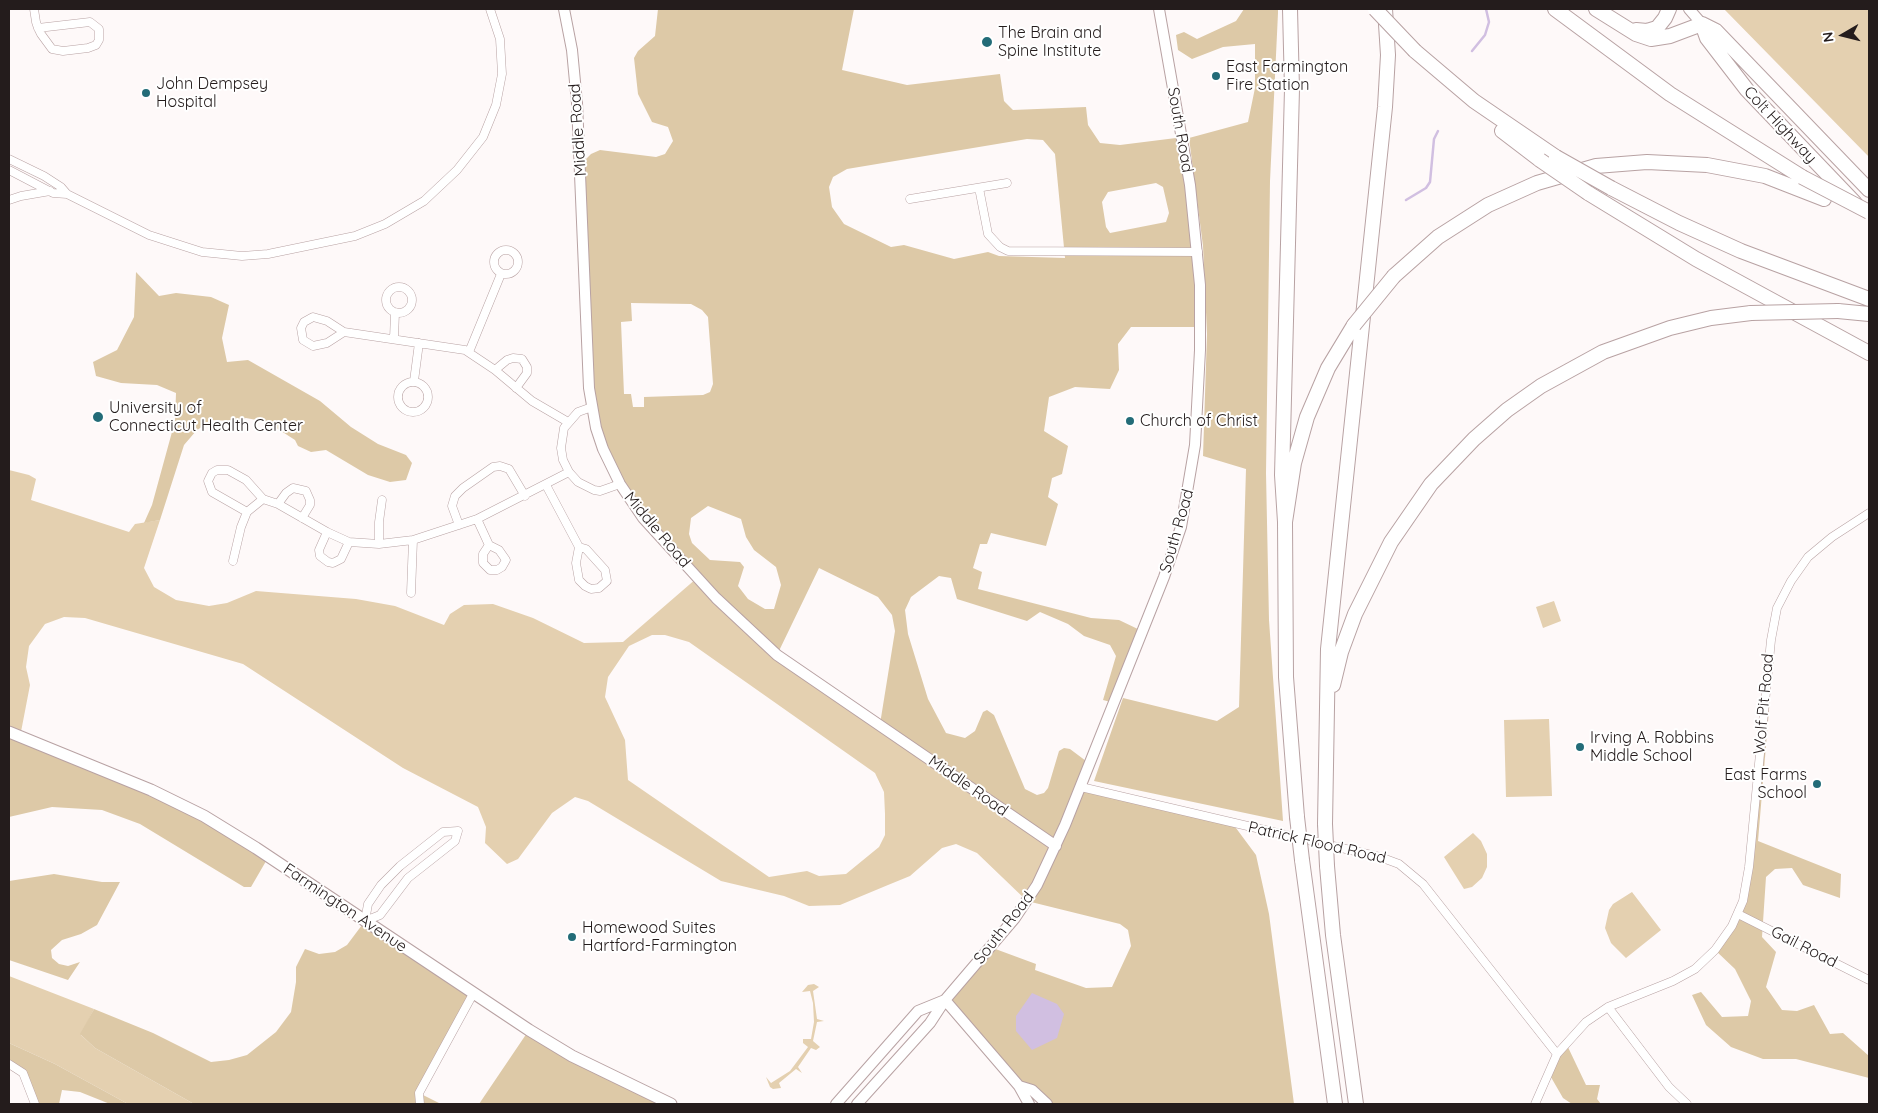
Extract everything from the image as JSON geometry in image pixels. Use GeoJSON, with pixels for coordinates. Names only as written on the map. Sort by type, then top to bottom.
{"type":"FeatureCollection","features":[{"type":"Feature","properties":{"kind":"highway"},"geometry":{"type":"LineString","coordinates":[[1290,9],[1292,88],[1282,476],[1285,522],[1286,677],[1297,817],[1335,1104]]}},
{"type":"Feature","properties":{"kind":"highway"},"geometry":{"type":"LineString","coordinates":[[1375,9],[1414,51],[1455,86],[1503,132],[1540,160],[1588,193],[1696,259],[1869,353]]}},
{"type":"Feature","properties":{"kind":"highway"},"geometry":{"type":"LineString","coordinates":[[1356,1104],[1332,928],[1327,866],[1325,824],[1326,727],[1330,621],[1385,107],[1388,56],[1385,9]]}},
{"type":"Feature","properties":{"kind":"highway"},"geometry":{"type":"LineString","coordinates":[[1555,9],[1614,54],[1685,104],[1802,177],[1869,212]]}},
{"type":"Feature","properties":{"kind":"highway"},"geometry":{"type":"LineString","coordinates":[[1596,9],[1639,36],[1654,39],[1670,36],[1702,24]]}},
{"type":"Feature","properties":{"kind":"highway"},"geometry":{"type":"LineString","coordinates":[[1624,27],[1641,31],[1654,29],[1663,21],[1669,9]]}},
{"type":"Feature","properties":{"kind":"highway","name":"Colt Highway"},"geometry":{"type":"LineString","coordinates":[[1702,24],[1716,31],[1869,190]]}},
{"type":"Feature","properties":{"kind":"highway","name":"Colt Highway"},"geometry":{"type":"LineString","coordinates":[[1702,24],[1707,38],[1747,90],[1869,218]]}},
{"type":"Feature","properties":{"kind":"highway"},"geometry":{"type":"LineString","coordinates":[[1455,86],[1507,125],[1556,157],[1679,223],[1741,251],[1869,299]]}},
{"type":"Feature","properties":{"kind":"highway"},"geometry":{"type":"LineString","coordinates":[[1285,522],[1294,464],[1309,411],[1328,368],[1354,325],[1394,276],[1438,237],[1488,205],[1538,183],[1596,166],[1653,162],[1717,166],[1765,176],[1869,218]]}},
{"type":"Feature","properties":{"kind":"highway"},"geometry":{"type":"LineString","coordinates":[[1326,727],[1341,652],[1373,576],[1414,505],[1439,474],[1466,446],[1529,394],[1564,372],[1603,352],[1670,328],[1751,312],[1838,311],[1869,314]]}},
{"type":"Feature","properties":{"kind":"main road","name":"Middle Road"},"geometry":{"type":"LineString","coordinates":[[564,9],[572,50],[577,103],[588,371],[592,406],[603,449],[620,484],[643,518],[709,591],[777,655],[1056,846]]}},
{"type":"Feature","properties":{"kind":"main road","name":"South Road"},"geometry":{"type":"LineString","coordinates":[[857,1104],[930,1023],[945,1000],[1027,901],[1056,846],[1081,787],[1164,577],[1186,504],[1195,445],[1199,382],[1201,318],[1198,252],[1185,150],[1159,9]]}},
{"type":"Feature","properties":{"kind":"main road","name":"Colt Highway"},"geometry":{"type":"LineString","coordinates":[[1689,9],[1702,24]]}},
{"type":"Feature","properties":{"kind":"main road","name":"Farmington Avenue"},"geometry":{"type":"LineString","coordinates":[[9,732],[137,784],[204,816],[256,848],[473,994],[572,1056],[671,1104]]}},
{"type":"Feature","properties":{"kind":"main road","name":"South Road"},"geometry":{"type":"LineString","coordinates":[[836,1104],[856,1079],[918,1011],[945,1000]]}},
{"type":"Feature","properties":{"kind":"main road"},"geometry":{"type":"LineString","coordinates":[[945,1000],[1019,1086],[1029,1104]]}},
{"type":"Feature","properties":{"kind":"main road"},"geometry":{"type":"LineString","coordinates":[[1019,1086],[1032,1090],[1047,1104]]}},
{"type":"Feature","properties":{"kind":"street"},"geometry":{"type":"LineString","coordinates":[[34,9],[38,28],[47,44],[57,51],[88,48],[96,45],[100,40],[99,29],[90,22],[38,28]]}},
{"type":"Feature","properties":{"kind":"street"},"geometry":{"type":"LineString","coordinates":[[9,170],[50,191],[66,194],[158,239],[215,254],[242,256],[268,254],[333,242],[377,228],[410,210],[436,191],[466,161],[486,131],[496,105],[502,74],[500,39],[490,9]]}},
{"type":"Feature","properties":{"kind":"street"},"geometry":{"type":"LineString","coordinates":[[9,159],[62,187],[66,194]]}},
{"type":"Feature","properties":{"kind":"street"},"geometry":{"type":"LineString","coordinates":[[910,199],[1007,183]]}},
{"type":"Feature","properties":{"kind":"street"},"geometry":{"type":"LineString","coordinates":[[979,188],[988,234],[1000,247],[1008,251],[1198,252]]}},
{"type":"Feature","properties":{"kind":"street"},"geometry":{"type":"LineString","coordinates":[[9,200],[50,191]]}},
{"type":"Feature","properties":{"kind":"street"},"geometry":{"type":"LineString","coordinates":[[469,352],[501,274]]}},
{"type":"Feature","properties":{"kind":"street"},"geometry":{"type":"LineString","coordinates":[[394,339],[396,312]]}},
{"type":"Feature","properties":{"kind":"street"},"geometry":{"type":"LineString","coordinates":[[344,332],[327,343],[313,346],[304,340],[301,328],[304,322],[313,317],[327,321],[344,332],[469,352],[532,401],[568,422]]}},
{"type":"Feature","properties":{"kind":"street"},"geometry":{"type":"LineString","coordinates":[[414,381],[419,343]]}},
{"type":"Feature","properties":{"kind":"street"},"geometry":{"type":"LineString","coordinates":[[494,370],[507,360],[522,359],[527,367],[527,374],[516,388]]}},
{"type":"Feature","properties":{"kind":"street"},"geometry":{"type":"LineString","coordinates":[[414,381],[425,387],[428,397],[423,408],[412,412],[402,406],[398,397],[402,387],[414,381]]}},
{"type":"Feature","properties":{"kind":"street"},"geometry":{"type":"LineString","coordinates":[[592,406],[578,412],[568,422],[561,436],[563,460],[569,472],[578,482],[594,490],[600,491],[620,484]]}},
{"type":"Feature","properties":{"kind":"street"},"geometry":{"type":"LineString","coordinates":[[459,525],[452,506],[455,496],[492,467],[500,466],[509,469],[526,496]]}},
{"type":"Feature","properties":{"kind":"street"},"geometry":{"type":"LineString","coordinates":[[247,512],[212,492],[208,481],[212,473],[217,470],[228,470],[246,480],[263,499],[278,504],[327,532],[349,542],[379,544],[413,540],[478,519],[546,486],[569,472]]}},
{"type":"Feature","properties":{"kind":"street"},"geometry":{"type":"LineString","coordinates":[[546,486],[579,546],[592,555],[605,570],[606,581],[599,588],[592,589],[585,586],[579,580],[576,563],[579,546]]}},
{"type":"Feature","properties":{"kind":"street"},"geometry":{"type":"LineString","coordinates":[[278,504],[286,493],[293,488],[299,487],[306,491],[310,505],[302,518]]}},
{"type":"Feature","properties":{"kind":"street"},"geometry":{"type":"LineString","coordinates":[[233,561],[241,527],[247,512],[263,499]]}},
{"type":"Feature","properties":{"kind":"street"},"geometry":{"type":"LineString","coordinates":[[379,544],[382,500]]}},
{"type":"Feature","properties":{"kind":"street","name":"Wolf Pit Road"},"geometry":{"type":"LineString","coordinates":[[1535,1104],[1557,1054],[1586,1022],[1608,1006],[1673,981],[1695,968],[1725,939],[1738,914],[1749,867],[1770,640],[1777,608],[1791,581],[1808,557],[1832,537],[1869,513]]}},
{"type":"Feature","properties":{"kind":"street"},"geometry":{"type":"LineString","coordinates":[[478,519],[489,545]]}},
{"type":"Feature","properties":{"kind":"street"},"geometry":{"type":"LineString","coordinates":[[327,532],[318,550],[320,556],[328,562],[333,563],[341,559],[349,542]]}},
{"type":"Feature","properties":{"kind":"street"},"geometry":{"type":"LineString","coordinates":[[411,592],[413,540]]}},
{"type":"Feature","properties":{"kind":"street","name":"Patrick Flood Road"},"geometry":{"type":"LineString","coordinates":[[1081,787],[1380,857],[1399,864],[1423,884],[1557,1054]]}},
{"type":"Feature","properties":{"kind":"street"},"geometry":{"type":"LineString","coordinates":[[458,831],[455,841],[408,878],[380,915],[365,921],[368,904],[381,885],[400,866],[443,832],[458,831]]}},
{"type":"Feature","properties":{"kind":"street","name":"Gail Road"},"geometry":{"type":"LineString","coordinates":[[1738,914],[1869,980]]}},
{"type":"Feature","properties":{"kind":"street"},"geometry":{"type":"LineString","coordinates":[[420,1104],[419,1092],[473,994]]}},
{"type":"Feature","properties":{"kind":"street"},"geometry":{"type":"LineString","coordinates":[[1608,1006],[1669,1087],[1687,1104]]}},
{"type":"Feature","properties":{"kind":"street"},"geometry":{"type":"LineString","coordinates":[[9,1064],[23,1073],[35,1104]]}},
{"type":"Feature","properties":{"kind":"shaded area"},"geometry":{"type":"Polygon","coordinates":[[[658,9],[854,9],[842,70],[907,85],[1000,74],[1004,101],[1013,110],[1086,107],[1088,125],[1100,143],[1120,145],[1176,138],[1185,150],[1201,327],[1131,327],[1118,344],[1119,370],[1110,389],[1075,387],[1049,397],[1044,431],[1068,446],[1062,474],[1052,478],[1048,497],[1058,504],[1046,546],[991,533],[987,544],[980,544],[973,568],[982,572],[978,589],[1091,618],[1119,620],[1142,631],[1114,703],[1103,700],[1116,656],[1110,645],[1084,636],[1068,624],[1040,612],[1027,621],[957,599],[951,578],[939,576],[911,597],[905,610],[908,634],[928,699],[946,733],[965,738],[975,731],[983,712],[987,710],[994,715],[1025,789],[1037,795],[1044,793],[1048,788],[1059,751],[1064,748],[1070,749],[1090,764],[1081,786],[1233,824],[1256,855],[1269,914],[1294,1104],[1047,1104],[1019,1086],[945,1000],[990,947],[1036,964],[1035,970],[1086,988],[1112,987],[1131,946],[1128,930],[1120,924],[1027,901],[1056,846],[880,724],[895,631],[892,615],[878,597],[819,568],[777,655],[736,619],[620,484],[592,407],[581,164],[591,154],[600,150],[656,157],[665,154],[673,141],[668,127],[652,122],[638,94],[634,58],[638,51],[655,36],[658,9]],[[1027,139],[847,169],[833,177],[829,187],[832,207],[844,224],[891,247],[904,245],[954,259],[988,252],[999,256],[1065,258],[1055,154],[1043,140],[1027,139]],[[1156,183],[1108,192],[1102,202],[1106,227],[1110,233],[1166,222],[1169,213],[1163,187],[1156,183]],[[631,303],[632,321],[621,322],[624,394],[631,394],[633,407],[644,407],[644,397],[703,395],[710,392],[713,384],[708,317],[702,310],[691,304],[631,303]],[[708,506],[691,518],[689,534],[692,543],[710,560],[740,562],[744,567],[738,586],[748,599],[765,609],[774,609],[781,585],[776,567],[754,550],[746,537],[741,519],[708,506]]]}},
{"type":"Feature","properties":{"kind":"shaded area"},"geometry":{"type":"Polygon","coordinates":[[[1244,9],[1278,9],[1270,181],[1266,473],[1269,620],[1283,821],[1094,781],[1123,698],[1217,721],[1239,707],[1246,469],[1203,456],[1207,334],[1203,246],[1189,138],[1248,122],[1255,88],[1255,44],[1223,47],[1192,59],[1178,50],[1176,35],[1184,32],[1197,39],[1236,21],[1244,9]]]}},
{"type":"Feature","properties":{"kind":"shaded area"},"geometry":{"type":"Polygon","coordinates":[[[1724,9],[1869,9],[1869,157],[1724,9]]]}},
{"type":"Feature","properties":{"kind":"shaded area"},"geometry":{"type":"Polygon","coordinates":[[[136,272],[159,296],[176,293],[211,297],[229,305],[222,338],[227,362],[248,360],[320,401],[351,427],[378,444],[406,455],[412,463],[406,480],[390,482],[368,475],[326,450],[311,452],[298,446],[295,440],[267,422],[246,418],[234,421],[211,420],[196,431],[184,445],[160,520],[144,523],[152,505],[175,421],[176,393],[157,385],[121,383],[96,376],[93,362],[117,350],[134,317],[136,272]]]}},
{"type":"Feature","properties":{"kind":"shaded area"},"geometry":{"type":"Polygon","coordinates":[[[9,470],[29,475],[36,479],[31,500],[129,532],[135,524],[160,520],[144,568],[154,587],[176,600],[209,606],[227,603],[256,591],[356,599],[395,606],[444,625],[450,614],[464,605],[493,604],[533,618],[584,643],[623,642],[697,578],[756,637],[1056,846],[1027,901],[977,853],[956,844],[942,848],[910,876],[840,905],[809,906],[784,896],[721,881],[588,801],[575,797],[552,813],[518,859],[507,864],[485,843],[486,827],[478,807],[403,768],[243,664],[85,618],[64,617],[45,624],[29,646],[26,667],[30,685],[20,737],[9,732],[9,470]],[[652,635],[629,646],[608,677],[605,697],[625,740],[628,780],[769,877],[807,871],[819,876],[846,874],[879,847],[885,835],[884,792],[875,773],[689,642],[665,635],[652,635]]]}},
{"type":"Feature","properties":{"kind":"shaded area"},"geometry":{"type":"Polygon","coordinates":[[[1554,601],[1561,621],[1543,628],[1536,607],[1554,601]]]}},
{"type":"Feature","properties":{"kind":"shaded area"},"geometry":{"type":"Polygon","coordinates":[[[1765,696],[1770,698],[1758,841],[1841,874],[1840,898],[1803,885],[1792,868],[1775,869],[1766,877],[1762,937],[1776,952],[1766,987],[1782,1010],[1797,1011],[1814,1005],[1830,1034],[1843,1033],[1869,1056],[1869,1078],[1796,1059],[1763,1059],[1731,1047],[1706,1025],[1692,995],[1701,992],[1722,1017],[1748,1016],[1751,1001],[1735,969],[1715,950],[1743,901],[1765,696]]]}},
{"type":"Feature","properties":{"kind":"shaded area"},"geometry":{"type":"Polygon","coordinates":[[[1549,719],[1552,796],[1506,797],[1504,720],[1549,719]]]}},
{"type":"Feature","properties":{"kind":"shaded area"},"geometry":{"type":"Polygon","coordinates":[[[9,732],[124,778],[269,856],[251,887],[244,887],[140,824],[102,810],[52,807],[9,817],[9,732]]]}},
{"type":"Feature","properties":{"kind":"shaded area"},"geometry":{"type":"Polygon","coordinates":[[[1473,833],[1481,841],[1487,854],[1487,867],[1482,878],[1472,887],[1464,889],[1444,857],[1473,833]]]}},
{"type":"Feature","properties":{"kind":"shaded area"},"geometry":{"type":"Polygon","coordinates":[[[54,874],[102,882],[120,882],[97,925],[81,934],[62,940],[51,950],[52,958],[59,964],[68,966],[80,962],[68,980],[9,960],[9,881],[54,874]]]}},
{"type":"Feature","properties":{"kind":"shaded area"},"geometry":{"type":"Polygon","coordinates":[[[1632,892],[1661,930],[1626,958],[1611,943],[1605,928],[1609,910],[1613,904],[1632,892]]]}},
{"type":"Feature","properties":{"kind":"shaded area"},"geometry":{"type":"Polygon","coordinates":[[[365,921],[473,994],[419,1093],[441,1104],[194,1104],[95,1048],[80,1034],[94,1009],[153,1033],[211,1062],[247,1055],[276,1032],[291,1012],[296,982],[296,967],[305,949],[319,954],[335,952],[347,945],[365,921]]]}},
{"type":"Feature","properties":{"kind":"shaded area"},"geometry":{"type":"Polygon","coordinates":[[[9,976],[94,1009],[81,1035],[95,1048],[194,1104],[128,1104],[55,1064],[9,1043],[9,976]]]}},
{"type":"Feature","properties":{"kind":"shaded area"},"geometry":{"type":"Polygon","coordinates":[[[814,984],[819,987],[813,991],[817,1019],[824,1021],[817,1022],[813,1041],[820,1047],[816,1050],[811,1048],[798,1067],[802,1073],[796,1069],[779,1083],[781,1088],[773,1089],[770,1087],[766,1077],[771,1083],[790,1071],[808,1047],[803,1043],[803,1039],[811,1039],[814,1022],[813,1003],[810,991],[802,992],[808,985],[814,984]]]}},
{"type":"Feature","properties":{"kind":"shaded area"},"geometry":{"type":"Polygon","coordinates":[[[1032,993],[1057,1004],[1064,1014],[1057,1038],[1032,1050],[1016,1031],[1016,1016],[1032,993]]]}},
{"type":"Feature","properties":{"kind":"shaded area"},"geometry":{"type":"Polygon","coordinates":[[[529,1030],[671,1104],[479,1104],[529,1030]]]}},
{"type":"Feature","properties":{"kind":"shaded area"},"geometry":{"type":"Polygon","coordinates":[[[9,1043],[55,1064],[128,1104],[110,1104],[80,1092],[62,1090],[59,1104],[35,1104],[23,1073],[9,1064],[9,1043]]]}},
{"type":"Feature","properties":{"kind":"shaded area"},"geometry":{"type":"Polygon","coordinates":[[[1566,1043],[1586,1085],[1600,1085],[1597,1099],[1601,1104],[1572,1104],[1563,1098],[1548,1072],[1566,1043]]]}},
{"type":"Feature","properties":{"kind":"waterway"},"geometry":{"type":"LineString","coordinates":[[1472,51],[1485,35],[1489,22],[1486,9]]}},
{"type":"Feature","properties":{"kind":"waterway"},"geometry":{"type":"LineString","coordinates":[[1406,200],[1426,188],[1430,182],[1434,139],[1438,131]]}},
{"type":"Feature","properties":{"kind":"place","name":"The Brain and Spine Institute"},"geometry":{"type":"Point","coordinates":[987,42]}},
{"type":"Feature","properties":{"kind":"place","name":"East Farmington Fire Station"},"geometry":{"type":"Point","coordinates":[1216,76]}},
{"type":"Feature","properties":{"kind":"place","name":"John Dempsey Hospital"},"geometry":{"type":"Point","coordinates":[146,93]}},
{"type":"Feature","properties":{"kind":"place","name":"University of Connecticut Health Center"},"geometry":{"type":"Point","coordinates":[98,417]}},
{"type":"Feature","properties":{"kind":"place","name":"Church of Christ"},"geometry":{"type":"Point","coordinates":[1130,421]}},
{"type":"Feature","properties":{"kind":"place","name":"Irving A. Robbins Middle School"},"geometry":{"type":"Point","coordinates":[1580,747]}},
{"type":"Feature","properties":{"kind":"place","name":"East Farms School"},"geometry":{"type":"Point","coordinates":[1817,784]}},
{"type":"Feature","properties":{"kind":"place","name":"Homewood Suites Hartford-Farmington"},"geometry":{"type":"Point","coordinates":[572,937]}}]}
